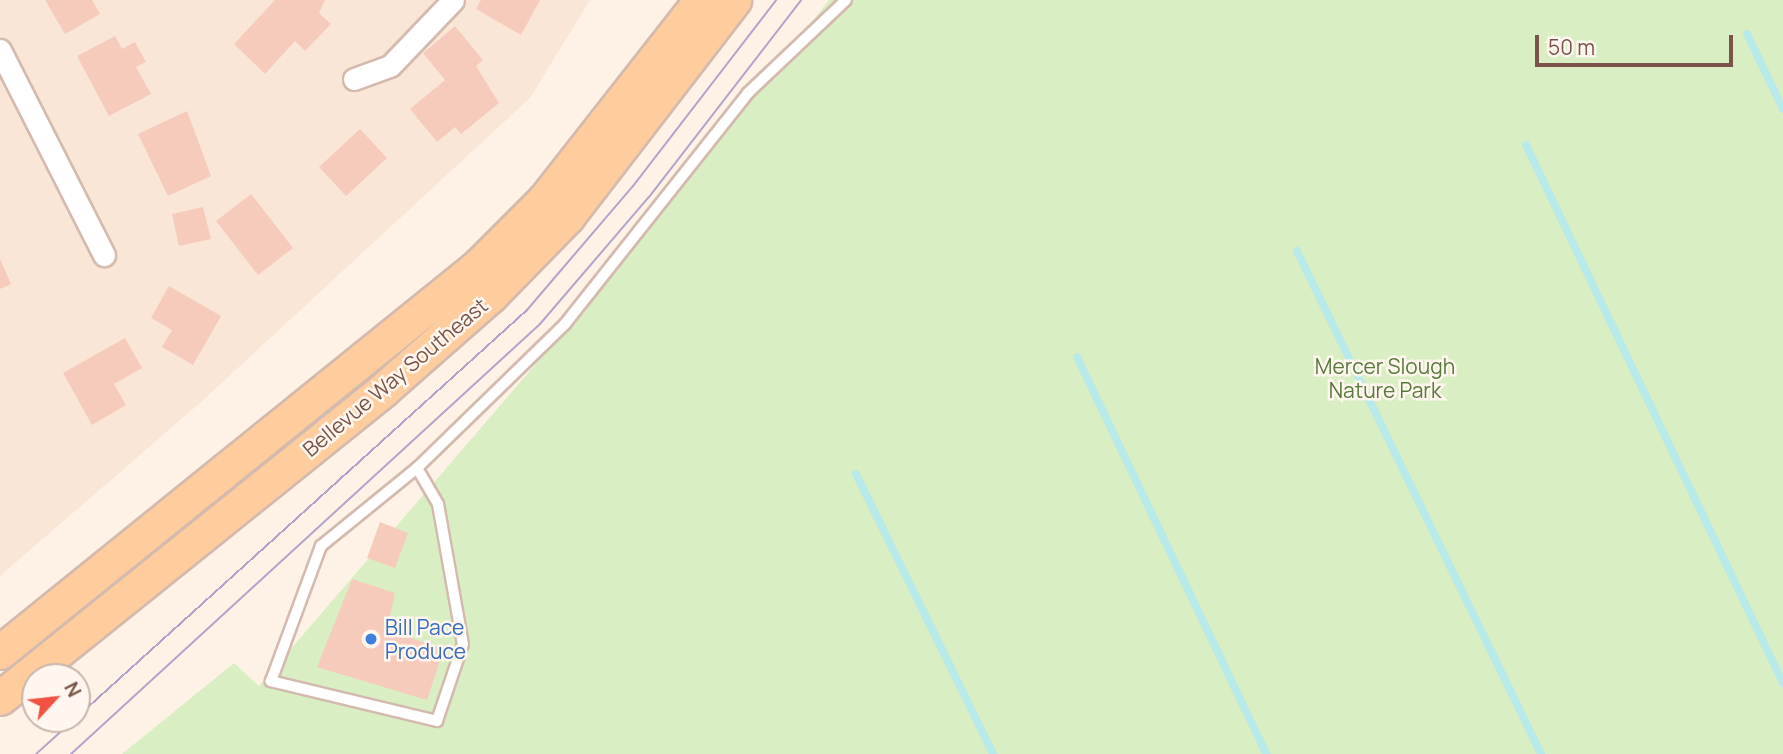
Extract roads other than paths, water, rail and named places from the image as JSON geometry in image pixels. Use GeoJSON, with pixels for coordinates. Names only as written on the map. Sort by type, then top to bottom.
{"type":"FeatureCollection","features":[{"type":"Feature","properties":{"kind":"main road","name":"Bellevue Way Southeast"},"geometry":{"type":"LineString","coordinates":[[0,652],[469,274],[545,199],[701,0]]}},
{"type":"Feature","properties":{"kind":"main road","name":"Bellevue Way Southeast"},"geometry":{"type":"LineString","coordinates":[[0,698],[384,390],[491,295],[568,217],[734,0]]}},
{"type":"Feature","properties":{"kind":"street"},"geometry":{"type":"LineString","coordinates":[[354,79],[390,66],[453,0]]}},
{"type":"Feature","properties":{"kind":"street"},"geometry":{"type":"LineString","coordinates":[[0,50],[104,255]]}},
{"type":"Feature","properties":{"kind":"lane"},"geometry":{"type":"LineString","coordinates":[[417,468],[438,504],[464,643],[437,721],[271,681],[321,546],[417,468],[565,324],[748,93],[846,0]]}},
{"type":"Feature","properties":{"kind":"waterway"},"geometry":{"type":"LineString","coordinates":[[1747,34],[1783,109]]}},
{"type":"Feature","properties":{"kind":"waterway"},"geometry":{"type":"LineString","coordinates":[[1526,145],[1783,683]]}},
{"type":"Feature","properties":{"kind":"waterway"},"geometry":{"type":"LineString","coordinates":[[1297,251],[1541,754]]}},
{"type":"Feature","properties":{"kind":"waterway"},"geometry":{"type":"LineString","coordinates":[[1077,357],[1266,754]]}},
{"type":"Feature","properties":{"kind":"waterway"},"geometry":{"type":"LineString","coordinates":[[856,474],[993,754]]}},
{"type":"Feature","properties":{"kind":"tram line"},"geometry":{"type":"LineString","coordinates":[[91,704],[527,310],[633,186],[776,0]]}},
{"type":"Feature","properties":{"kind":"tram line"},"geometry":{"type":"LineString","coordinates":[[71,754],[540,324],[649,197],[801,0]]}},
{"type":"Feature","properties":{"kind":"tram line"},"geometry":{"type":"LineString","coordinates":[[36,754],[59,733]]}},
{"type":"Feature","properties":{"kind":"place","name":"Bill Pace Produce"},"geometry":{"type":"Point","coordinates":[371,639]}},
{"type":"Feature","properties":{"kind":"park label","name":"Mercer Slough Nature Park"},"geometry":{"type":"Point","coordinates":[1385,378]}}]}
